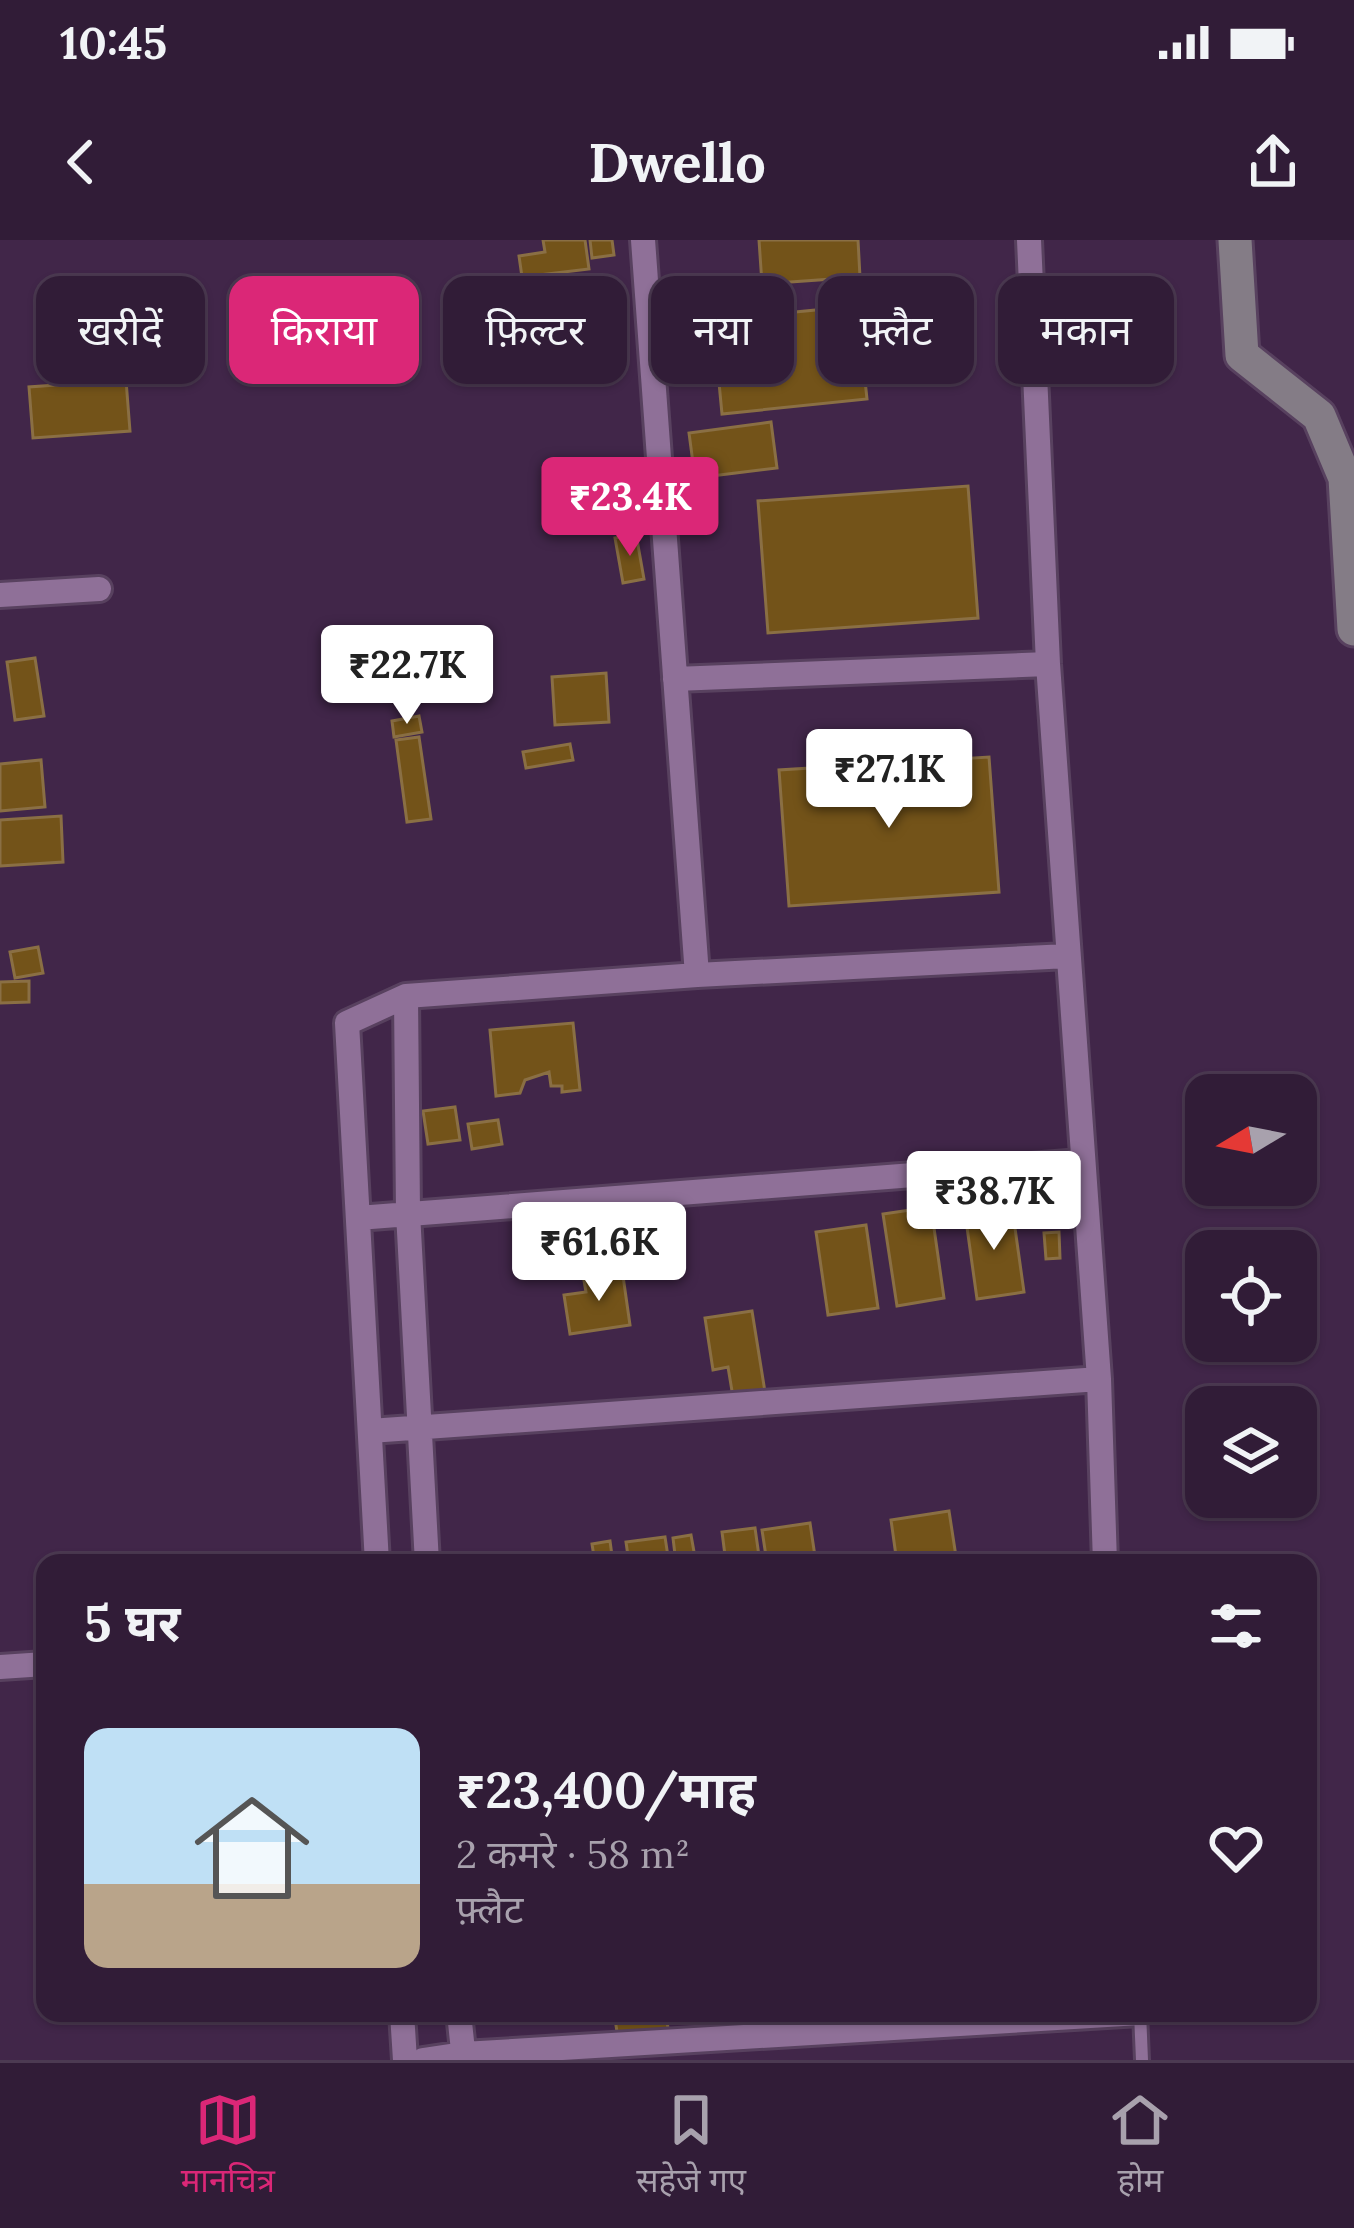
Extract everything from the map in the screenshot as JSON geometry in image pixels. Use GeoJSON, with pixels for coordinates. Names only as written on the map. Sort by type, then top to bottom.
{"type":"FeatureCollection","features":[{"type":"Feature","properties":{"kind":"street"},"geometry":{"type":"LineString","coordinates":[[643,240],[697,975]]}},
{"type":"Feature","properties":{"kind":"street"},"geometry":{"type":"LineString","coordinates":[[1028,240],[1048,664],[1099,1379],[1105,1554]]}},
{"type":"Feature","properties":{"kind":"street"},"geometry":{"type":"LineString","coordinates":[[1235,240],[1243,355],[1319,416],[1345,478],[1354,629]]}},
{"type":"Feature","properties":{"kind":"street"},"geometry":{"type":"LineString","coordinates":[[0,595],[99,589]]}},
{"type":"Feature","properties":{"kind":"street"},"geometry":{"type":"LineString","coordinates":[[675,679],[1048,664]]}},
{"type":"Feature","properties":{"kind":"street"},"geometry":{"type":"LineString","coordinates":[[377,1554],[347,1023],[406,996],[1067,956]]}},
{"type":"Feature","properties":{"kind":"street"},"geometry":{"type":"LineString","coordinates":[[406,996],[407,1213],[426,1554]]}},
{"type":"Feature","properties":{"kind":"street"},"geometry":{"type":"LineString","coordinates":[[358,1218],[1081,1162]]}},
{"type":"Feature","properties":{"kind":"street"},"geometry":{"type":"LineString","coordinates":[[370,1431],[1099,1379]]}},
{"type":"Feature","properties":{"kind":"street"},"geometry":{"type":"LineString","coordinates":[[0,1666],[36,1664]]}},
{"type":"Feature","properties":{"kind":"street"},"geometry":{"type":"LineString","coordinates":[[403,2022],[405,2060]]}},
{"type":"Feature","properties":{"kind":"street"},"geometry":{"type":"LineString","coordinates":[[461,2022],[463,2057]]}},
{"type":"Feature","properties":{"kind":"street"},"geometry":{"type":"LineString","coordinates":[[423,2060],[1002,2022]]}},
{"type":"Feature","properties":{"kind":"lane"},"geometry":{"type":"LineString","coordinates":[[1140,2022],[1142,2060]]}},
{"type":"Feature","properties":{"kind":"building"},"geometry":{"type":"Polygon","coordinates":[[[543,240],[585,240],[589,269],[522,276],[519,256],[545,252],[543,240]]]}},
{"type":"Feature","properties":{"kind":"building"},"geometry":{"type":"Polygon","coordinates":[[[590,240],[612,240],[614,255],[592,258],[590,240]]]}},
{"type":"Feature","properties":{"kind":"building"},"geometry":{"type":"Polygon","coordinates":[[[759,240],[858,240],[860,276],[818,276],[818,280],[794,282],[794,276],[761,276],[759,240]]]}},
{"type":"Feature","properties":{"kind":"building"},"geometry":{"type":"Polygon","coordinates":[[[818,310],[818,384],[865,384],[867,399],[722,414],[719,384],[794,384],[794,312],[818,310]]]}},
{"type":"Feature","properties":{"kind":"building"},"geometry":{"type":"Polygon","coordinates":[[[126,384],[130,431],[33,438],[29,387],[126,384]]]}},
{"type":"Feature","properties":{"kind":"building"},"geometry":{"type":"Polygon","coordinates":[[[771,422],[777,468],[695,478],[689,433],[771,422]]]}},
{"type":"Feature","properties":{"kind":"building"},"geometry":{"type":"Polygon","coordinates":[[[632,484],[639,525],[610,530],[603,489],[632,484]]]}},
{"type":"Feature","properties":{"kind":"building"},"geometry":{"type":"Polygon","coordinates":[[[968,486],[978,618],[768,633],[758,501],[968,486]]]}},
{"type":"Feature","properties":{"kind":"building"},"geometry":{"type":"Polygon","coordinates":[[[636,534],[644,579],[623,583],[615,538],[636,534]]]}},
{"type":"Feature","properties":{"kind":"building"},"geometry":{"type":"Polygon","coordinates":[[[35,658],[44,716],[15,720],[7,662],[35,658]]]}},
{"type":"Feature","properties":{"kind":"building"},"geometry":{"type":"Polygon","coordinates":[[[606,673],[609,722],[555,725],[552,677],[606,673]]]}},
{"type":"Feature","properties":{"kind":"building"},"geometry":{"type":"Polygon","coordinates":[[[419,716],[422,732],[394,737],[392,721],[419,716]]]}},
{"type":"Feature","properties":{"kind":"building"},"geometry":{"type":"Polygon","coordinates":[[[419,737],[431,819],[407,822],[396,740],[419,737]]]}},
{"type":"Feature","properties":{"kind":"building"},"geometry":{"type":"Polygon","coordinates":[[[570,744],[573,760],[526,768],[523,752],[570,744]]]}},
{"type":"Feature","properties":{"kind":"building"},"geometry":{"type":"Polygon","coordinates":[[[989,757],[999,892],[789,906],[779,770],[989,757]]]}},
{"type":"Feature","properties":{"kind":"building"},"geometry":{"type":"Polygon","coordinates":[[[41,760],[45,807],[0,811],[0,764],[41,760]]]}},
{"type":"Feature","properties":{"kind":"building"},"geometry":{"type":"Polygon","coordinates":[[[61,816],[63,862],[0,866],[0,820],[61,816]]]}},
{"type":"Feature","properties":{"kind":"building"},"geometry":{"type":"Polygon","coordinates":[[[38,947],[43,973],[15,978],[10,952],[38,947]]]}},
{"type":"Feature","properties":{"kind":"building"},"geometry":{"type":"Polygon","coordinates":[[[29,981],[29,1002],[0,1003],[0,982],[29,981]]]}},
{"type":"Feature","properties":{"kind":"building"},"geometry":{"type":"Polygon","coordinates":[[[573,1023],[580,1090],[562,1092],[562,1086],[551,1086],[549,1072],[525,1080],[520,1093],[496,1096],[490,1030],[573,1023]]]}},
{"type":"Feature","properties":{"kind":"building"},"geometry":{"type":"Polygon","coordinates":[[[455,1107],[460,1140],[428,1144],[423,1111],[455,1107]]]}},
{"type":"Feature","properties":{"kind":"building"},"geometry":{"type":"Polygon","coordinates":[[[498,1120],[502,1144],[472,1149],[468,1124],[498,1120]]]}},
{"type":"Feature","properties":{"kind":"building"},"geometry":{"type":"Polygon","coordinates":[[[931,1207],[944,1298],[897,1306],[883,1214],[931,1207]]]}},
{"type":"Feature","properties":{"kind":"building"},"geometry":{"type":"Polygon","coordinates":[[[1012,1207],[1024,1292],[977,1299],[965,1213],[1012,1207]]]}},
{"type":"Feature","properties":{"kind":"building"},"geometry":{"type":"Polygon","coordinates":[[[866,1225],[878,1308],[828,1315],[816,1232],[866,1225]]]}},
{"type":"Feature","properties":{"kind":"building"},"geometry":{"type":"Polygon","coordinates":[[[1059,1232],[1060,1258],[1046,1259],[1044,1233],[1059,1232]]]}},
{"type":"Feature","properties":{"kind":"building"},"geometry":{"type":"Polygon","coordinates":[[[622,1269],[630,1325],[570,1334],[564,1295],[586,1292],[583,1275],[622,1269]]]}},
{"type":"Feature","properties":{"kind":"building"},"geometry":{"type":"Polygon","coordinates":[[[752,1311],[765,1392],[733,1397],[728,1367],[713,1370],[705,1318],[752,1311]]]}},
{"type":"Feature","properties":{"kind":"building"},"geometry":{"type":"Polygon","coordinates":[[[949,1511],[956,1554],[896,1554],[891,1520],[949,1511]]]}},
{"type":"Feature","properties":{"kind":"building"},"geometry":{"type":"Polygon","coordinates":[[[810,1523],[815,1554],[766,1554],[762,1530],[810,1523]]]}},
{"type":"Feature","properties":{"kind":"building"},"geometry":{"type":"Polygon","coordinates":[[[755,1528],[759,1554],[725,1554],[722,1532],[755,1528]]]}},
{"type":"Feature","properties":{"kind":"building"},"geometry":{"type":"Polygon","coordinates":[[[691,1535],[694,1554],[675,1554],[673,1538],[691,1535]]]}},
{"type":"Feature","properties":{"kind":"building"},"geometry":{"type":"Polygon","coordinates":[[[665,1537],[668,1554],[628,1554],[626,1542],[665,1537]]]}},
{"type":"Feature","properties":{"kind":"building"},"geometry":{"type":"Polygon","coordinates":[[[610,1541],[612,1554],[594,1554],[592,1544],[610,1541]]]}},
{"type":"Feature","properties":{"kind":"building"},"geometry":{"type":"Polygon","coordinates":[[[615,2022],[667,2022],[669,2036],[619,2044],[615,2022]]]}}]}
